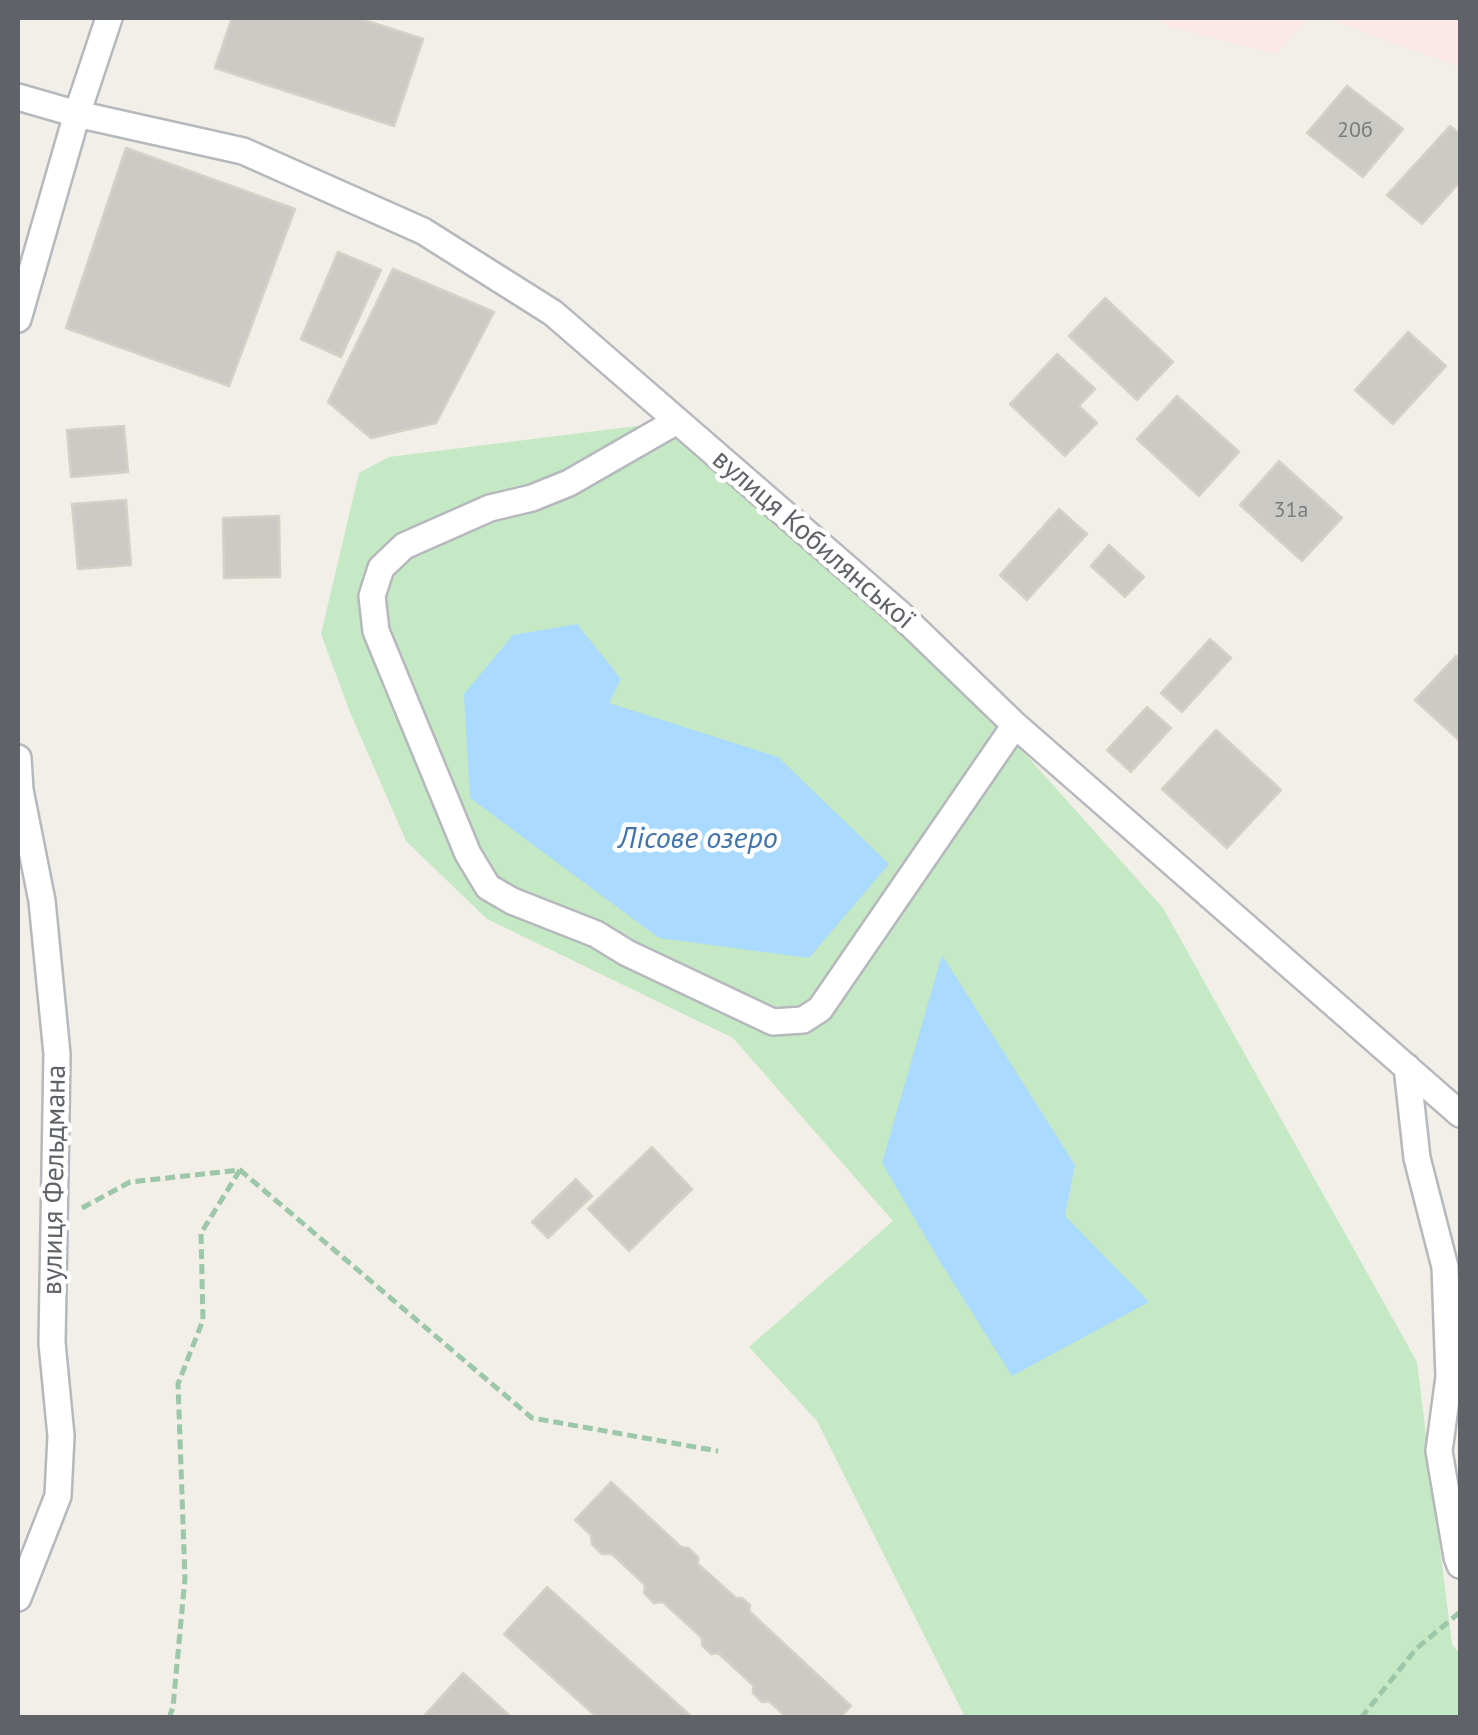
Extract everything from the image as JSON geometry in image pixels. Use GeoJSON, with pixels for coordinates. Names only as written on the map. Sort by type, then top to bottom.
{"type":"FeatureCollection","features":[{"type":"Feature","properties":{"kind":"street"},"geometry":{"type":"LineString","coordinates":[[18,319],[109,18]]}},
{"type":"Feature","properties":{"kind":"street","name":"вулиця Кобилянської"},"geometry":{"type":"LineString","coordinates":[[18,97],[243,151],[423,231],[554,314],[900,614],[1015,725],[1460,1114]]}},
{"type":"Feature","properties":{"kind":"street"},"geometry":{"type":"LineString","coordinates":[[677,421],[568,483],[532,498],[490,508],[404,546],[381,568],[372,596],[376,631],[468,854],[488,886],[512,901],[596,934],[627,953],[773,1022],[803,1020],[820,1008],[1015,725]]}},
{"type":"Feature","properties":{"kind":"street","name":"вулиця Фельдмана"},"geometry":{"type":"LineString","coordinates":[[18,758],[30,900],[57,1054],[52,1343],[61,1436],[58,1496],[18,1598]]}},
{"type":"Feature","properties":{"kind":"street"},"geometry":{"type":"LineString","coordinates":[[1407,1067],[1418,1158],[1444,1267],[1455,1369],[1438,1451],[1460,1565]]}},
{"type":"Feature","properties":{"kind":"path"},"geometry":{"type":"LineString","coordinates":[[169,1718],[185,1578],[178,1384],[203,1320],[201,1233],[240,1170]]}},
{"type":"Feature","properties":{"kind":"path"},"geometry":{"type":"LineString","coordinates":[[80,1210],[130,1182],[240,1170],[532,1418],[718,1451]]}},
{"type":"Feature","properties":{"kind":"path"},"geometry":{"type":"LineString","coordinates":[[1360,1718],[1416,1649],[1460,1612]]}},
{"type":"Feature","properties":{"kind":"shaded area"},"geometry":{"type":"Polygon","coordinates":[[[1154,18],[1309,18],[1276,54],[1169,26],[1154,18]]]}},
{"type":"Feature","properties":{"kind":"shaded area"},"geometry":{"type":"Polygon","coordinates":[[[1325,18],[1460,18],[1460,67],[1325,18]]]}},
{"type":"Feature","properties":{"kind":"green space"},"geometry":{"type":"Polygon","coordinates":[[[677,421],[900,614],[1163,908],[1417,1362],[1452,1645],[1460,1654],[1460,1717],[965,1717],[817,1421],[749,1347],[893,1221],[733,1038],[487,919],[406,841],[321,634],[359,473],[389,457],[677,421]],[[941,956],[1065,1216],[1075,1165],[941,956]]]}},
{"type":"Feature","properties":{"kind":"water","name":"Лісове озеро"},"geometry":{"type":"Polygon","coordinates":[[[577,624],[621,679],[609,703],[778,757],[889,864],[809,958],[659,938],[470,798],[464,694],[513,635],[577,624]]]}},
{"type":"Feature","properties":{"kind":"water"},"geometry":{"type":"Polygon","coordinates":[[[942,955],[1075,1165],[1065,1216],[1149,1302],[1012,1376],[882,1163],[942,955]]]}},
{"type":"Feature","properties":{"kind":"building"},"geometry":{"type":"Polygon","coordinates":[[[232,18],[358,18],[423,39],[394,126],[215,68],[232,18]]]}},
{"type":"Feature","properties":{"kind":"building"},"geometry":{"type":"Polygon","coordinates":[[[1347,86],[1403,129],[1363,177],[1307,133],[1347,86]]]}},
{"type":"Feature","properties":{"kind":"building"},"geometry":{"type":"Polygon","coordinates":[[[1450,126],[1460,134],[1460,182],[1422,224],[1387,195],[1450,126]]]}},
{"type":"Feature","properties":{"kind":"building"},"geometry":{"type":"Polygon","coordinates":[[[126,148],[295,209],[229,386],[66,328],[126,148]]]}},
{"type":"Feature","properties":{"kind":"building"},"geometry":{"type":"Polygon","coordinates":[[[338,252],[381,270],[341,357],[301,339],[338,252]]]}},
{"type":"Feature","properties":{"kind":"building"},"geometry":{"type":"Polygon","coordinates":[[[393,269],[494,312],[436,423],[371,438],[328,402],[393,269]]]}},
{"type":"Feature","properties":{"kind":"building"},"geometry":{"type":"Polygon","coordinates":[[[1105,298],[1173,362],[1137,400],[1069,336],[1105,298]]]}},
{"type":"Feature","properties":{"kind":"building"},"geometry":{"type":"Polygon","coordinates":[[[1408,332],[1446,366],[1393,424],[1355,390],[1408,332]]]}},
{"type":"Feature","properties":{"kind":"building"},"geometry":{"type":"Polygon","coordinates":[[[1057,354],[1095,389],[1079,406],[1097,423],[1065,456],[1010,404],[1057,354]]]}},
{"type":"Feature","properties":{"kind":"building"},"geometry":{"type":"Polygon","coordinates":[[[1177,396],[1239,452],[1199,496],[1137,439],[1177,396]]]}},
{"type":"Feature","properties":{"kind":"building"},"geometry":{"type":"Polygon","coordinates":[[[124,426],[128,472],[71,477],[67,430],[124,426]]]}},
{"type":"Feature","properties":{"kind":"building"},"geometry":{"type":"Polygon","coordinates":[[[1279,461],[1342,518],[1302,561],[1240,505],[1279,461]]]}},
{"type":"Feature","properties":{"kind":"building"},"geometry":{"type":"Polygon","coordinates":[[[126,500],[131,565],[78,569],[72,504],[126,500]]]}},
{"type":"Feature","properties":{"kind":"building"},"geometry":{"type":"Polygon","coordinates":[[[1059,509],[1087,534],[1027,600],[1000,575],[1059,509]]]}},
{"type":"Feature","properties":{"kind":"building"},"geometry":{"type":"Polygon","coordinates":[[[279,516],[280,577],[224,578],[223,518],[279,516]]]}},
{"type":"Feature","properties":{"kind":"building"},"geometry":{"type":"Polygon","coordinates":[[[1109,545],[1144,577],[1125,597],[1091,566],[1109,545]]]}},
{"type":"Feature","properties":{"kind":"building"},"geometry":{"type":"Polygon","coordinates":[[[1210,639],[1231,658],[1182,712],[1161,693],[1210,639]]]}},
{"type":"Feature","properties":{"kind":"building"},"geometry":{"type":"Polygon","coordinates":[[[1456,656],[1460,660],[1460,741],[1415,700],[1456,656]]]}},
{"type":"Feature","properties":{"kind":"building"},"geometry":{"type":"Polygon","coordinates":[[[1147,707],[1171,728],[1131,772],[1107,750],[1147,707]]]}},
{"type":"Feature","properties":{"kind":"building"},"geometry":{"type":"Polygon","coordinates":[[[1216,730],[1281,790],[1227,848],[1162,789],[1216,730]]]}},
{"type":"Feature","properties":{"kind":"building"},"geometry":{"type":"Polygon","coordinates":[[[652,1147],[692,1189],[629,1251],[588,1209],[652,1147]]]}},
{"type":"Feature","properties":{"kind":"building"},"geometry":{"type":"Polygon","coordinates":[[[576,1179],[592,1196],[548,1238],[532,1222],[576,1179]]]}},
{"type":"Feature","properties":{"kind":"building"},"geometry":{"type":"Polygon","coordinates":[[[611,1482],[681,1547],[698,1557],[698,1564],[736,1598],[750,1605],[749,1611],[851,1706],[840,1718],[784,1718],[769,1701],[762,1702],[753,1693],[753,1685],[718,1653],[711,1654],[702,1645],[702,1638],[663,1602],[654,1603],[644,1593],[645,1585],[612,1554],[602,1554],[592,1544],[591,1535],[575,1520],[611,1482]]]}},
{"type":"Feature","properties":{"kind":"building"},"geometry":{"type":"Polygon","coordinates":[[[547,1587],[693,1718],[598,1718],[504,1634],[547,1587]]]}},
{"type":"Feature","properties":{"kind":"building"},"geometry":{"type":"Polygon","coordinates":[[[463,1673],[512,1718],[424,1716],[463,1673]]]}}]}
